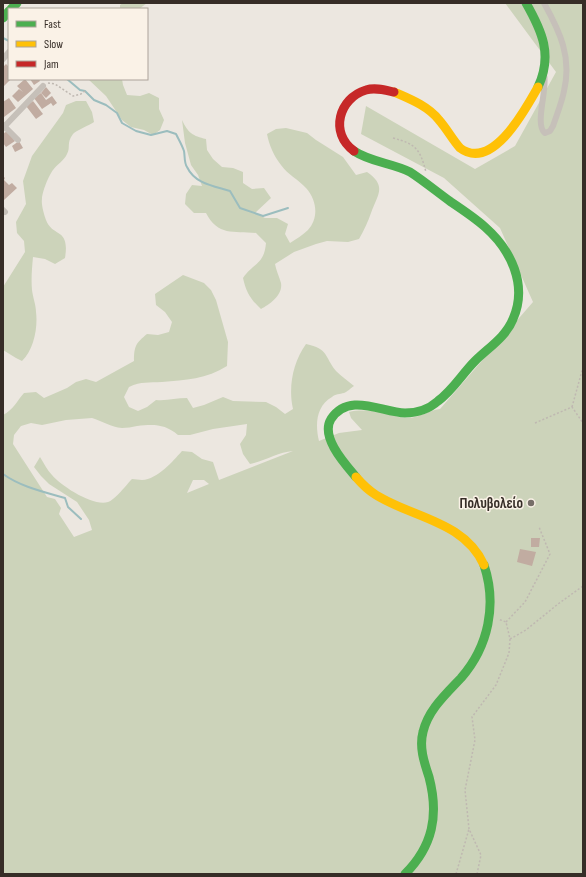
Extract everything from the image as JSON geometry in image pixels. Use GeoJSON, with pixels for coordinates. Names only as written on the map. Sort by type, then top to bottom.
{"type":"FeatureCollection","features":[{"type":"Feature","properties":{"kind":"street"},"geometry":{"type":"LineString","coordinates":[[405,874],[415,866],[424,852],[430,837],[434,818],[435,800],[422,752],[421,740],[423,728],[434,707],[472,664],[481,648],[490,617],[490,592],[482,560],[470,544],[448,527],[381,498],[369,490],[342,459],[330,439],[328,432],[329,426],[332,418],[341,410],[351,405],[364,405],[395,412],[411,413],[434,404],[445,395],[472,363],[504,332],[514,317],[518,302],[518,279],[511,259],[504,248],[485,226],[402,168],[372,159],[349,147],[342,138],[338,126],[340,116],[348,102],[357,93],[369,89],[380,88],[392,91],[435,114],[457,145],[464,151],[474,155],[489,151],[504,137],[529,102],[544,73],[546,57],[543,37],[539,25],[526,3]]}},
{"type":"Feature","properties":{"kind":"street"},"geometry":{"type":"LineString","coordinates":[[544,3],[562,38],[566,52],[567,67],[565,90],[553,126],[549,132],[545,133],[542,130],[541,123],[545,82],[544,73]]}},
{"type":"Feature","properties":{"kind":"street"},"geometry":{"type":"LineString","coordinates":[[18,140],[4,126],[43,86]]}},
{"type":"Feature","properties":{"kind":"path"},"geometry":{"type":"LineString","coordinates":[[43,86],[52,82],[73,96],[81,94],[85,91]]}},
{"type":"Feature","properties":{"kind":"path"},"geometry":{"type":"LineString","coordinates":[[393,138],[408,142],[418,150],[424,163],[429,186]]}},
{"type":"Feature","properties":{"kind":"path"},"geometry":{"type":"LineString","coordinates":[[583,367],[572,407],[583,423]]}},
{"type":"Feature","properties":{"kind":"path"},"geometry":{"type":"LineString","coordinates":[[535,424],[572,407]]}},
{"type":"Feature","properties":{"kind":"path"},"geometry":{"type":"LineString","coordinates":[[506,622],[525,602],[550,554],[539,528]]}},
{"type":"Feature","properties":{"kind":"path"},"geometry":{"type":"LineString","coordinates":[[510,639],[526,630],[583,586]]}},
{"type":"Feature","properties":{"kind":"path"},"geometry":{"type":"LineString","coordinates":[[490,617],[506,622]]}},
{"type":"Feature","properties":{"kind":"path"},"geometry":{"type":"LineString","coordinates":[[477,874],[481,855],[469,829],[465,790],[476,740],[472,717],[496,685],[509,653],[510,639],[506,622]]}},
{"type":"Feature","properties":{"kind":"path"},"geometry":{"type":"LineString","coordinates":[[456,874],[469,829]]}},
{"type":"Feature","properties":{"kind":"green space"},"geometry":{"type":"Polygon","coordinates":[[[123,3],[147,3],[140,8],[120,8],[120,5],[123,3]]]}},
{"type":"Feature","properties":{"kind":"green space"},"geometry":{"type":"Polygon","coordinates":[[[505,3],[583,3],[583,874],[3,874],[3,415],[12,408],[24,393],[36,392],[44,398],[67,388],[76,382],[86,379],[96,382],[134,361],[136,345],[147,334],[158,335],[169,332],[172,322],[165,312],[156,305],[155,294],[183,275],[204,283],[211,290],[216,300],[228,342],[227,366],[212,374],[196,378],[141,383],[129,387],[124,397],[129,407],[138,411],[147,407],[156,400],[187,398],[193,408],[223,397],[233,401],[266,402],[285,414],[293,409],[291,384],[298,359],[306,344],[319,348],[325,354],[336,371],[354,386],[345,392],[333,396],[323,405],[317,422],[319,441],[339,433],[362,430],[351,418],[349,412],[372,411],[407,418],[416,417],[440,409],[533,302],[500,228],[444,178],[361,134],[366,106],[475,169],[515,146],[556,72],[505,3]],[[92,418],[66,420],[42,425],[31,423],[21,426],[14,435],[13,444],[47,497],[55,499],[61,508],[59,514],[74,537],[92,530],[89,520],[77,502],[49,484],[34,467],[40,457],[56,480],[70,490],[87,499],[102,503],[111,501],[132,479],[142,480],[154,477],[169,465],[182,451],[192,452],[202,459],[213,462],[219,480],[293,451],[282,453],[250,464],[243,454],[240,444],[246,435],[247,424],[213,429],[190,435],[178,435],[164,427],[154,425],[122,428],[92,418]],[[193,480],[187,493],[209,484],[204,480],[193,480]]]}},
{"type":"Feature","properties":{"kind":"green space"},"geometry":{"type":"Polygon","coordinates":[[[89,80],[122,80],[127,95],[140,96],[149,93],[159,98],[159,109],[164,120],[160,130],[153,135],[144,130],[131,127],[122,120],[106,96],[89,80]]]}},
{"type":"Feature","properties":{"kind":"green space"},"geometry":{"type":"Polygon","coordinates":[[[76,101],[86,101],[92,112],[94,122],[73,134],[69,142],[67,154],[51,172],[43,192],[42,204],[45,218],[49,226],[63,237],[66,248],[65,258],[55,264],[45,259],[33,257],[32,293],[36,309],[36,331],[30,351],[22,361],[3,350],[3,287],[25,252],[24,241],[17,233],[16,222],[26,204],[23,181],[32,156],[63,113],[66,105],[76,101]]]}},
{"type":"Feature","properties":{"kind":"green space"},"geometry":{"type":"Polygon","coordinates":[[[182,120],[186,128],[191,133],[206,139],[207,150],[213,159],[222,167],[233,168],[243,172],[243,183],[252,189],[264,188],[271,198],[255,213],[265,218],[277,218],[288,224],[285,234],[290,243],[304,234],[312,225],[315,215],[314,203],[306,188],[287,172],[278,162],[270,146],[267,134],[276,129],[286,128],[307,133],[343,157],[356,175],[367,172],[377,182],[379,191],[369,220],[359,239],[348,242],[327,241],[316,244],[294,252],[275,264],[281,283],[280,291],[272,302],[261,309],[249,295],[243,278],[261,260],[266,243],[256,233],[233,232],[221,229],[216,226],[206,213],[194,213],[185,204],[186,194],[192,185],[202,186],[198,175],[191,165],[185,143],[182,120]]]}},
{"type":"Feature","properties":{"kind":"building"},"geometry":{"type":"Polygon","coordinates":[[[6,64],[8,66],[8,80],[10,80],[4,86],[3,85],[3,67],[6,64]]]}},
{"type":"Feature","properties":{"kind":"building"},"geometry":{"type":"Polygon","coordinates":[[[26,80],[33,89],[18,102],[12,96],[19,89],[23,92],[17,86],[26,80]]]}},
{"type":"Feature","properties":{"kind":"building"},"geometry":{"type":"Polygon","coordinates":[[[31,80],[40,80],[40,81],[34,85],[31,80]]]}},
{"type":"Feature","properties":{"kind":"building"},"geometry":{"type":"Polygon","coordinates":[[[46,87],[51,93],[46,98],[41,93],[46,87]]]}},
{"type":"Feature","properties":{"kind":"building"},"geometry":{"type":"Polygon","coordinates":[[[41,93],[46,100],[52,96],[57,103],[53,106],[51,103],[42,109],[34,98],[41,93]]]}},
{"type":"Feature","properties":{"kind":"building"},"geometry":{"type":"Polygon","coordinates":[[[9,98],[16,108],[4,117],[3,102],[9,98]]]}},
{"type":"Feature","properties":{"kind":"building"},"geometry":{"type":"Polygon","coordinates":[[[33,101],[43,114],[36,119],[26,106],[33,101]]]}},
{"type":"Feature","properties":{"kind":"building"},"geometry":{"type":"Polygon","coordinates":[[[7,131],[15,141],[6,147],[3,143],[3,134],[7,131]]]}},
{"type":"Feature","properties":{"kind":"building"},"geometry":{"type":"Polygon","coordinates":[[[19,141],[23,148],[15,152],[12,146],[19,141]]]}},
{"type":"Feature","properties":{"kind":"building"},"geometry":{"type":"Polygon","coordinates":[[[3,176],[5,178],[4,180],[9,185],[12,183],[17,188],[4,200],[3,176]]]}},
{"type":"Feature","properties":{"kind":"building"},"geometry":{"type":"Polygon","coordinates":[[[531,538],[540,538],[539,547],[531,547],[531,538]]]}},
{"type":"Feature","properties":{"kind":"building"},"geometry":{"type":"Polygon","coordinates":[[[520,549],[536,552],[532,566],[517,562],[520,549]]]}},
{"type":"Feature","properties":{"kind":"waterway"},"geometry":{"type":"LineString","coordinates":[[3,38],[8,40]]}},
{"type":"Feature","properties":{"kind":"waterway"},"geometry":{"type":"LineString","coordinates":[[68,80],[80,90],[85,91],[94,100],[106,105],[117,113],[122,123],[136,131],[151,135],[167,131],[176,134],[184,151],[186,165],[190,173],[206,184],[230,191],[240,208],[263,216],[288,208]]}},
{"type":"Feature","properties":{"kind":"waterway"},"geometry":{"type":"LineString","coordinates":[[3,474],[25,486],[65,498],[68,507],[81,519]]}},
{"type":"Feature","properties":{"kind":"traffic: fast"},"geometry":{"type":"LineString","coordinates":[[12,8],[17,3]]}},
{"type":"Feature","properties":{"kind":"traffic: fast"},"geometry":{"type":"LineString","coordinates":[[526,3],[537,23],[544,44],[545,64],[538,87]]}},
{"type":"Feature","properties":{"kind":"traffic: fast"},"geometry":{"type":"LineString","coordinates":[[3,18],[8,12]]}},
{"type":"Feature","properties":{"kind":"traffic: fast"},"geometry":{"type":"LineString","coordinates":[[354,151],[367,158],[396,166],[410,172],[481,224],[494,236],[509,257],[518,281],[519,294],[513,319],[506,331],[475,361],[448,392],[431,406],[423,410],[405,413],[356,405],[338,411],[331,419],[328,426],[331,442],[340,458],[356,477]]}},
{"type":"Feature","properties":{"kind":"traffic: fast"},"geometry":{"type":"LineString","coordinates":[[405,874],[422,852],[428,841],[433,817],[432,791],[422,749],[422,738],[425,724],[433,709],[471,666],[484,638],[488,624],[490,595],[484,565]]}},
{"type":"Feature","properties":{"kind":"traffic: slow"},"geometry":{"type":"LineString","coordinates":[[394,92],[418,103],[430,111],[442,123],[460,148],[472,153],[484,152],[506,135],[525,110],[538,87]]}},
{"type":"Feature","properties":{"kind":"traffic: slow"},"geometry":{"type":"LineString","coordinates":[[356,477],[370,491],[390,503],[436,522],[451,530],[464,539],[475,550],[484,565]]}},
{"type":"Feature","properties":{"kind":"traffic: jam"},"geometry":{"type":"LineString","coordinates":[[354,151],[346,144],[340,126],[340,117],[349,100],[357,94],[369,89],[394,92]]}},
{"type":"Feature","properties":{"kind":"place","name":"Πολυβολείο"},"geometry":{"type":"Point","coordinates":[531,503]}}]}
